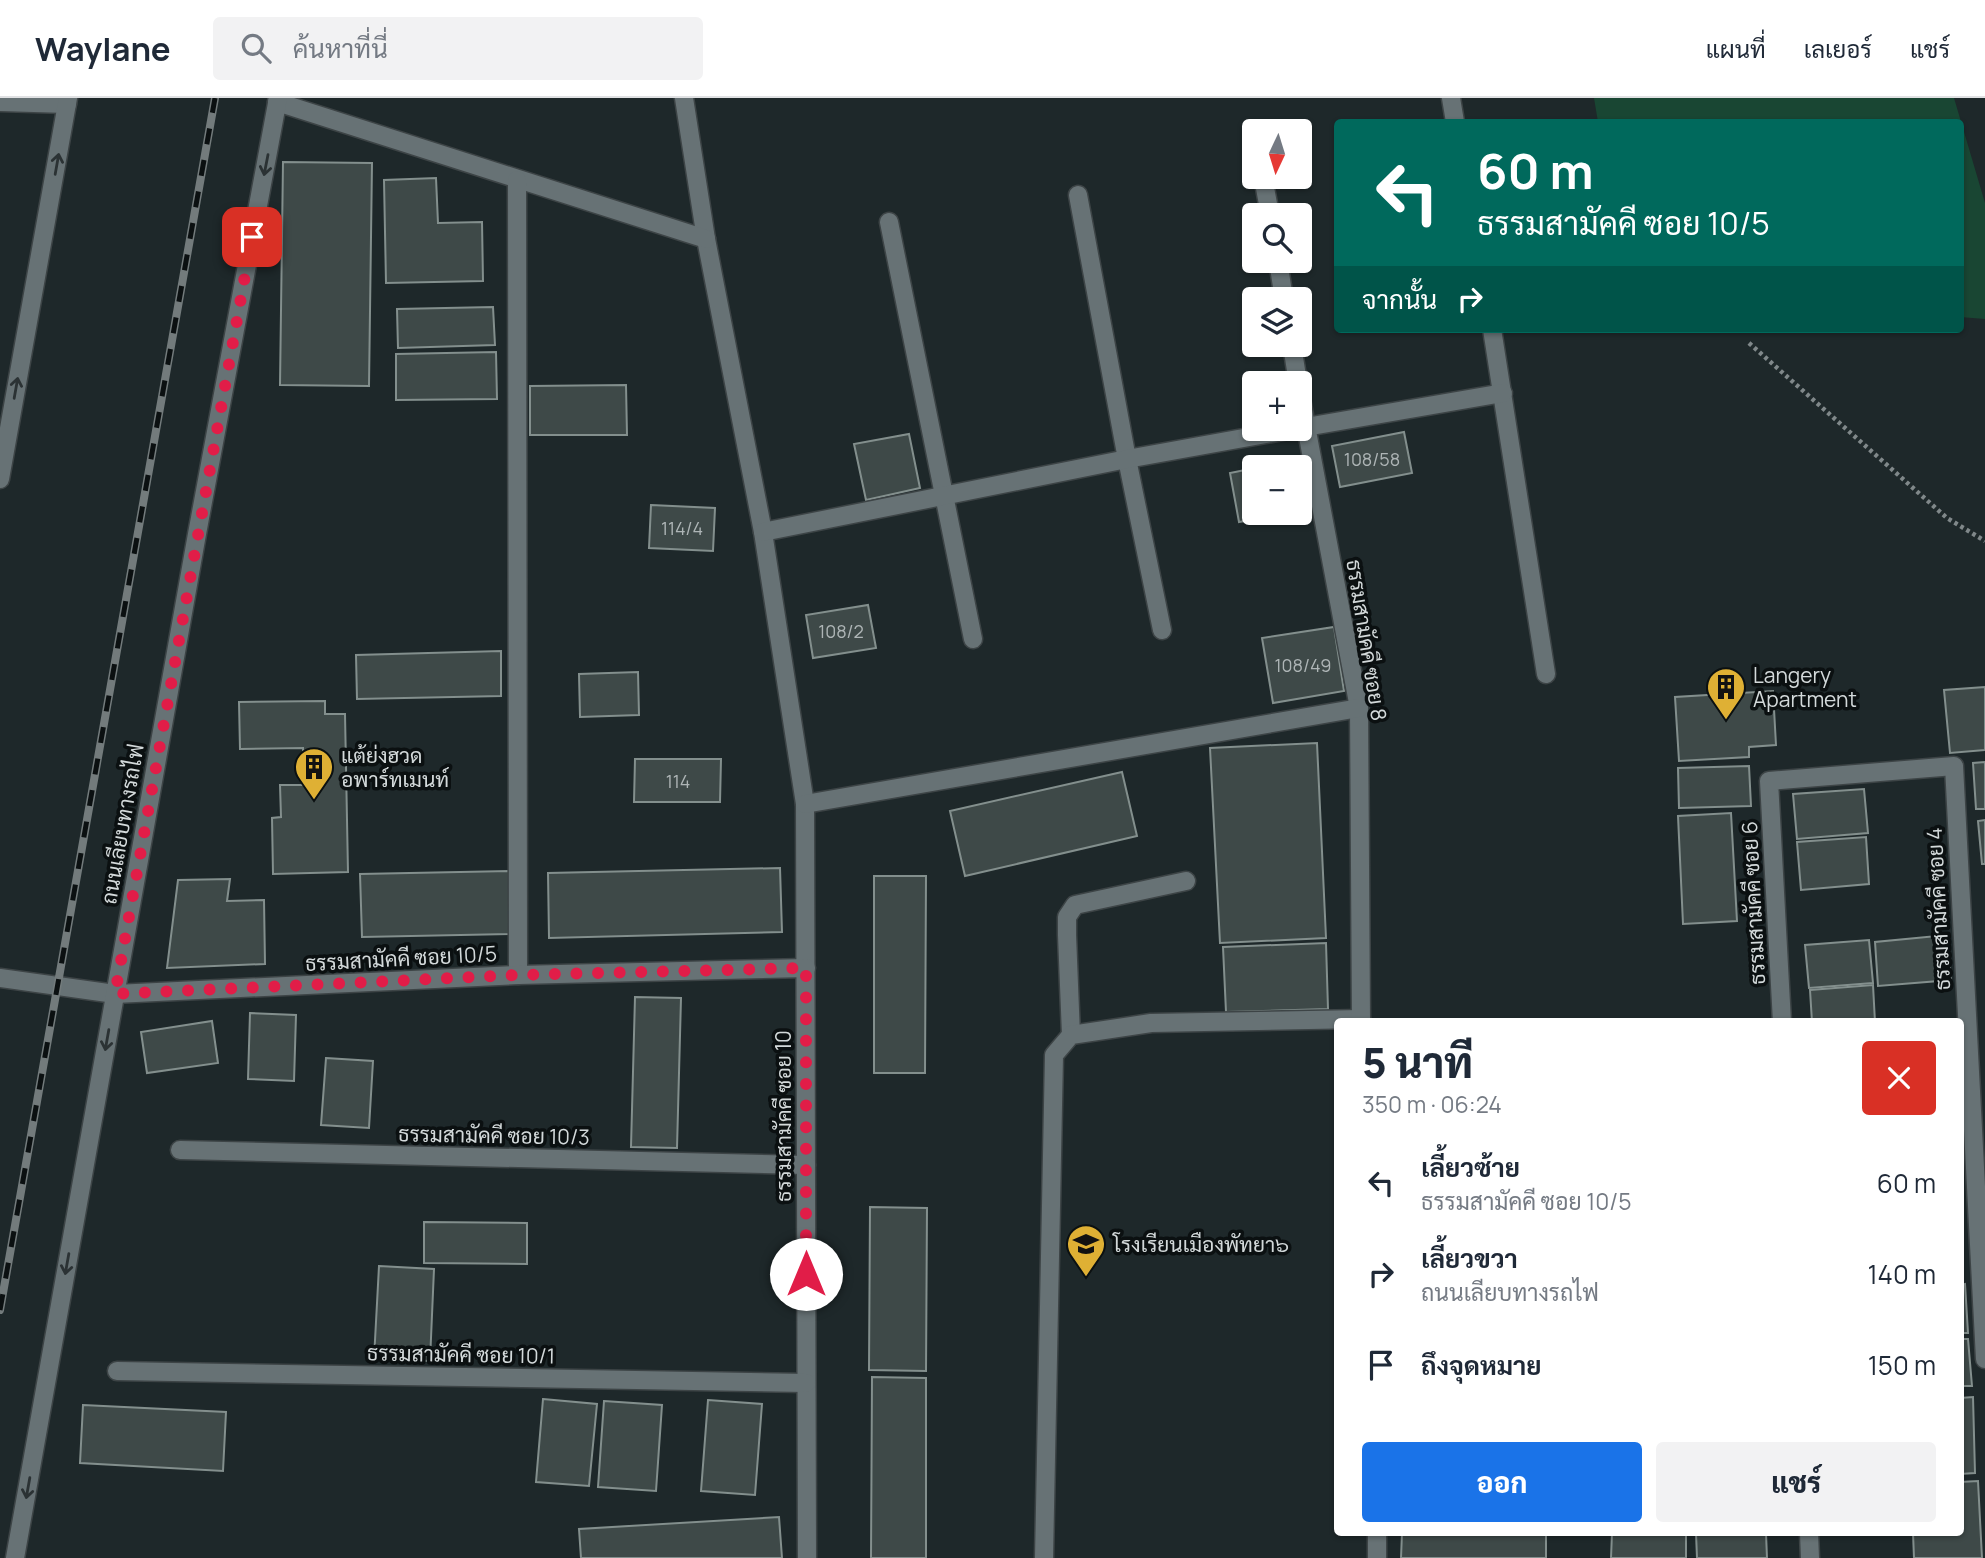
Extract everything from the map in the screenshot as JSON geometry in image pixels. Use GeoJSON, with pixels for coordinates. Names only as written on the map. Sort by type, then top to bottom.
{"type":"FeatureCollection","features":[{"type":"Feature","properties":{"kind":"street","name":"ธรรมสามัคคี ซอย 10"},"geometry":{"type":"LineString","coordinates":[[684,98],[706,239],[763,531],[805,804],[807,1558]]}},
{"type":"Feature","properties":{"kind":"street"},"geometry":{"type":"LineString","coordinates":[[1451,98],[1454,119]]}},
{"type":"Feature","properties":{"kind":"street"},"geometry":{"type":"LineString","coordinates":[[278,100],[517,180],[706,239]]}},
{"type":"Feature","properties":{"kind":"street","name":"ถนนเลียบทางรถไฟ"},"geometry":{"type":"LineString","coordinates":[[15,1558],[202,507],[278,100]]}},
{"type":"Feature","properties":{"kind":"street"},"geometry":{"type":"LineString","coordinates":[[0,102],[68,101],[0,479]]}},
{"type":"Feature","properties":{"kind":"street"},"geometry":{"type":"LineString","coordinates":[[517,180],[518,975]]}},
{"type":"Feature","properties":{"kind":"street"},"geometry":{"type":"LineString","coordinates":[[1078,195],[1162,630]]}},
{"type":"Feature","properties":{"kind":"street"},"geometry":{"type":"LineString","coordinates":[[890,222],[973,639]]}},
{"type":"Feature","properties":{"kind":"street"},"geometry":{"type":"LineString","coordinates":[[1493,333],[1546,674]]}},
{"type":"Feature","properties":{"kind":"street"},"geometry":{"type":"LineString","coordinates":[[1312,426],[1503,393]]}},
{"type":"Feature","properties":{"kind":"street"},"geometry":{"type":"LineString","coordinates":[[763,531],[1242,438]]}},
{"type":"Feature","properties":{"kind":"street","name":"ธรรมสามัคคี ซอย 8"},"geometry":{"type":"LineString","coordinates":[[1303,441],[1359,708],[1361,1018]]}},
{"type":"Feature","properties":{"kind":"street"},"geometry":{"type":"LineString","coordinates":[[805,804],[1359,708]]}},
{"type":"Feature","properties":{"kind":"street","name":"ธรรมสามัคคี ซอย 4"},"geometry":{"type":"LineString","coordinates":[[1769,781],[1954,766],[1985,1359]]}},
{"type":"Feature","properties":{"kind":"street","name":"ธรรมสามัคคี ซอย 6"},"geometry":{"type":"LineString","coordinates":[[1769,781],[1782,1018]]}},
{"type":"Feature","properties":{"kind":"street"},"geometry":{"type":"LineString","coordinates":[[1071,1035],[1067,917],[1075,905],[1186,881]]}},
{"type":"Feature","properties":{"kind":"street","name":"ธรรมสามัคคี ซอย 10/5"},"geometry":{"type":"LineString","coordinates":[[0,978],[115,994],[518,975],[806,968]]}},
{"type":"Feature","properties":{"kind":"street"},"geometry":{"type":"LineString","coordinates":[[1044,1558],[1054,1055],[1071,1035],[1151,1023],[1334,1021]]}},
{"type":"Feature","properties":{"kind":"street","name":"ธรรมสามัคคี ซอย 10/3"},"geometry":{"type":"LineString","coordinates":[[180,1150],[806,1165]]}},
{"type":"Feature","properties":{"kind":"street","name":"ธรรมสามัคคี ซอย 10/1"},"geometry":{"type":"LineString","coordinates":[[117,1371],[806,1383]]}},
{"type":"Feature","properties":{"kind":"street"},"geometry":{"type":"LineString","coordinates":[[1377,1536],[1377,1558]]}},
{"type":"Feature","properties":{"kind":"street"},"geometry":{"type":"LineString","coordinates":[[1808,1536],[1810,1558]]}},
{"type":"Feature","properties":{"kind":"path"},"geometry":{"type":"LineString","coordinates":[[1749,343],[1947,518],[1985,541]]}},
{"type":"Feature","properties":{"kind":"green space"},"geometry":{"type":"Polygon","coordinates":[[[1594,98],[1954,98],[1960,119],[1598,119],[1594,98]]]}},
{"type":"Feature","properties":{"kind":"green space"},"geometry":{"type":"Polygon","coordinates":[[[1964,132],[1985,203],[1985,319],[1964,317],[1964,132]]]}},
{"type":"Feature","properties":{"kind":"building"},"geometry":{"type":"Polygon","coordinates":[[[283,162],[372,163],[369,386],[280,385],[283,162]]]}},
{"type":"Feature","properties":{"kind":"building"},"geometry":{"type":"Polygon","coordinates":[[[436,178],[438,223],[482,222],[483,281],[386,283],[384,180],[436,178]]]}},
{"type":"Feature","properties":{"kind":"building"},"geometry":{"type":"Polygon","coordinates":[[[493,307],[495,345],[398,348],[397,309],[493,307]]]}},
{"type":"Feature","properties":{"kind":"building"},"geometry":{"type":"Polygon","coordinates":[[[496,352],[497,399],[396,400],[396,354],[496,352]]]}},
{"type":"Feature","properties":{"kind":"building"},"geometry":{"type":"Polygon","coordinates":[[[626,385],[627,435],[530,435],[530,386],[626,385]]]}},
{"type":"Feature","properties":{"kind":"building"},"geometry":{"type":"Polygon","coordinates":[[[1404,432],[1412,473],[1340,487],[1332,446],[1404,432]]]}},
{"type":"Feature","properties":{"kind":"building"},"geometry":{"type":"Polygon","coordinates":[[[909,434],[920,488],[866,500],[854,444],[909,434]]]}},
{"type":"Feature","properties":{"kind":"building"},"geometry":{"type":"Polygon","coordinates":[[[1242,471],[1242,521],[1239,522],[1230,473],[1242,471]]]}},
{"type":"Feature","properties":{"kind":"building"},"geometry":{"type":"Polygon","coordinates":[[[651,505],[715,508],[713,551],[649,548],[651,505]]]}},
{"type":"Feature","properties":{"kind":"building"},"geometry":{"type":"Polygon","coordinates":[[[868,605],[876,648],[813,658],[806,615],[868,605]]]}},
{"type":"Feature","properties":{"kind":"building"},"geometry":{"type":"Polygon","coordinates":[[[1334,627],[1344,691],[1273,703],[1262,638],[1334,627]]]}},
{"type":"Feature","properties":{"kind":"building"},"geometry":{"type":"Polygon","coordinates":[[[501,651],[501,696],[357,699],[356,655],[501,651]]]}},
{"type":"Feature","properties":{"kind":"building"},"geometry":{"type":"Polygon","coordinates":[[[638,672],[639,715],[580,717],[579,674],[638,672]]]}},
{"type":"Feature","properties":{"kind":"building"},"geometry":{"type":"Polygon","coordinates":[[[1985,687],[1985,750],[1950,753],[1944,690],[1985,687]]]}},
{"type":"Feature","properties":{"kind":"building","name":"Langery Apartment"},"geometry":{"type":"Polygon","coordinates":[[[1773,691],[1776,745],[1749,747],[1749,757],[1679,761],[1675,697],[1773,691]]]}},
{"type":"Feature","properties":{"kind":"building","name":"แต้ย่งฮวด อพาร์ทเมนท์"},"geometry":{"type":"Polygon","coordinates":[[[325,701],[325,714],[345,714],[348,872],[273,874],[272,818],[281,817],[280,785],[304,785],[303,748],[240,749],[239,702],[325,701]]]}},
{"type":"Feature","properties":{"kind":"building"},"geometry":{"type":"Polygon","coordinates":[[[1317,743],[1326,938],[1220,943],[1210,748],[1317,743]]]}},
{"type":"Feature","properties":{"kind":"building"},"geometry":{"type":"Polygon","coordinates":[[[635,759],[721,759],[720,802],[634,802],[635,759]]]}},
{"type":"Feature","properties":{"kind":"building"},"geometry":{"type":"Polygon","coordinates":[[[1985,762],[1985,809],[1976,809],[1973,763],[1985,762]]]}},
{"type":"Feature","properties":{"kind":"building"},"geometry":{"type":"Polygon","coordinates":[[[1749,766],[1751,806],[1679,808],[1678,768],[1749,766]]]}},
{"type":"Feature","properties":{"kind":"building"},"geometry":{"type":"Polygon","coordinates":[[[1122,772],[1137,836],[965,876],[950,811],[1122,772]]]}},
{"type":"Feature","properties":{"kind":"building"},"geometry":{"type":"Polygon","coordinates":[[[1864,789],[1868,833],[1797,839],[1793,794],[1864,789]]]}},
{"type":"Feature","properties":{"kind":"building"},"geometry":{"type":"Polygon","coordinates":[[[1731,813],[1737,921],[1683,924],[1678,816],[1731,813]]]}},
{"type":"Feature","properties":{"kind":"building"},"geometry":{"type":"Polygon","coordinates":[[[1985,820],[1985,864],[1982,864],[1978,821],[1985,820]]]}},
{"type":"Feature","properties":{"kind":"building"},"geometry":{"type":"Polygon","coordinates":[[[1866,837],[1869,884],[1801,890],[1797,842],[1866,837]]]}},
{"type":"Feature","properties":{"kind":"building"},"geometry":{"type":"Polygon","coordinates":[[[780,868],[782,932],[549,938],[548,873],[780,868]]]}},
{"type":"Feature","properties":{"kind":"building"},"geometry":{"type":"Polygon","coordinates":[[[510,871],[511,934],[362,937],[360,874],[510,871]]]}},
{"type":"Feature","properties":{"kind":"building"},"geometry":{"type":"Polygon","coordinates":[[[874,876],[926,876],[925,1073],[874,1073],[874,876]]]}},
{"type":"Feature","properties":{"kind":"building"},"geometry":{"type":"Polygon","coordinates":[[[230,879],[227,901],[264,900],[265,964],[167,968],[178,880],[230,879]]]}},
{"type":"Feature","properties":{"kind":"building"},"geometry":{"type":"Polygon","coordinates":[[[1947,935],[1951,980],[1878,986],[1875,942],[1947,935]]]}},
{"type":"Feature","properties":{"kind":"building"},"geometry":{"type":"Polygon","coordinates":[[[1869,940],[1873,983],[1809,988],[1805,945],[1869,940]]]}},
{"type":"Feature","properties":{"kind":"building"},"geometry":{"type":"Polygon","coordinates":[[[1326,943],[1328,1009],[1226,1012],[1223,947],[1326,943]]]}},
{"type":"Feature","properties":{"kind":"building"},"geometry":{"type":"Polygon","coordinates":[[[1873,985],[1875,1018],[1812,1018],[1810,990],[1873,985]]]}},
{"type":"Feature","properties":{"kind":"building"},"geometry":{"type":"Polygon","coordinates":[[[635,997],[681,998],[677,1148],[631,1147],[635,997]]]}},
{"type":"Feature","properties":{"kind":"building"},"geometry":{"type":"Polygon","coordinates":[[[250,1013],[296,1015],[294,1081],[248,1079],[250,1013]]]}},
{"type":"Feature","properties":{"kind":"building"},"geometry":{"type":"Polygon","coordinates":[[[212,1021],[218,1063],[147,1073],[141,1032],[212,1021]]]}},
{"type":"Feature","properties":{"kind":"building"},"geometry":{"type":"Polygon","coordinates":[[[326,1058],[373,1061],[369,1128],[321,1125],[326,1058]]]}},
{"type":"Feature","properties":{"kind":"building"},"geometry":{"type":"Polygon","coordinates":[[[870,1207],[927,1208],[926,1371],[869,1370],[870,1207]]]}},
{"type":"Feature","properties":{"kind":"building"},"geometry":{"type":"Polygon","coordinates":[[[424,1222],[527,1223],[527,1264],[424,1263],[424,1222]]]}},
{"type":"Feature","properties":{"kind":"building"},"geometry":{"type":"Polygon","coordinates":[[[379,1266],[434,1269],[430,1361],[374,1359],[379,1266]]]}},
{"type":"Feature","properties":{"kind":"building"},"geometry":{"type":"Polygon","coordinates":[[[1965,1284],[1968,1333],[1964,1333],[1965,1284]]]}},
{"type":"Feature","properties":{"kind":"building"},"geometry":{"type":"Polygon","coordinates":[[[1964,1339],[1968,1339],[1972,1386],[1964,1386],[1964,1339]]]}},
{"type":"Feature","properties":{"kind":"building"},"geometry":{"type":"Polygon","coordinates":[[[872,1377],[926,1378],[926,1558],[871,1558],[872,1377]]]}},
{"type":"Feature","properties":{"kind":"building"},"geometry":{"type":"Polygon","coordinates":[[[1973,1397],[1975,1473],[1964,1474],[1964,1398],[1973,1397]]]}},
{"type":"Feature","properties":{"kind":"building"},"geometry":{"type":"Polygon","coordinates":[[[543,1399],[597,1404],[589,1486],[536,1482],[543,1399]]]}},
{"type":"Feature","properties":{"kind":"building"},"geometry":{"type":"Polygon","coordinates":[[[708,1400],[762,1404],[755,1495],[701,1491],[708,1400]]]}},
{"type":"Feature","properties":{"kind":"building"},"geometry":{"type":"Polygon","coordinates":[[[604,1401],[662,1405],[656,1491],[598,1487],[604,1401]]]}},
{"type":"Feature","properties":{"kind":"building"},"geometry":{"type":"Polygon","coordinates":[[[83,1405],[226,1412],[223,1471],[80,1463],[83,1405]]]}},
{"type":"Feature","properties":{"kind":"building"},"geometry":{"type":"Polygon","coordinates":[[[1978,1481],[1982,1558],[1914,1558],[1913,1536],[1964,1536],[1964,1482],[1978,1481]]]}},
{"type":"Feature","properties":{"kind":"building"},"geometry":{"type":"Polygon","coordinates":[[[779,1517],[782,1558],[581,1558],[579,1529],[779,1517]]]}},
{"type":"Feature","properties":{"kind":"building"},"geometry":{"type":"Polygon","coordinates":[[[1402,1536],[1546,1536],[1546,1558],[1401,1558],[1402,1536]]]}},
{"type":"Feature","properties":{"kind":"building"},"geometry":{"type":"Polygon","coordinates":[[[1612,1536],[1686,1536],[1686,1558],[1611,1558],[1612,1536]]]}},
{"type":"Feature","properties":{"kind":"building"},"geometry":{"type":"Polygon","coordinates":[[[1696,1536],[1766,1536],[1767,1558],[1697,1558],[1696,1536]]]}},
{"type":"Feature","properties":{"kind":"railway"},"geometry":{"type":"LineString","coordinates":[[0,1310],[215,98]]}},
{"type":"Feature","properties":{"kind":"place","name":"Langery Apartment"},"geometry":{"type":"Point","coordinates":[1726,721]}},
{"type":"Feature","properties":{"kind":"place","name":"แต้ย่งฮวด อพาร์ทเมนท์"},"geometry":{"type":"Point","coordinates":[314,801]}},
{"type":"Feature","properties":{"kind":"place","name":"โรงเรียนเมืองพัทยา๖"},"geometry":{"type":"Point","coordinates":[1086,1278]}},
{"type":"Feature","properties":{"kind":"route"},"geometry":{"type":"LineString","coordinates":[[252,237],[115,994],[518,975],[806,968],[806,1274]]}}]}
